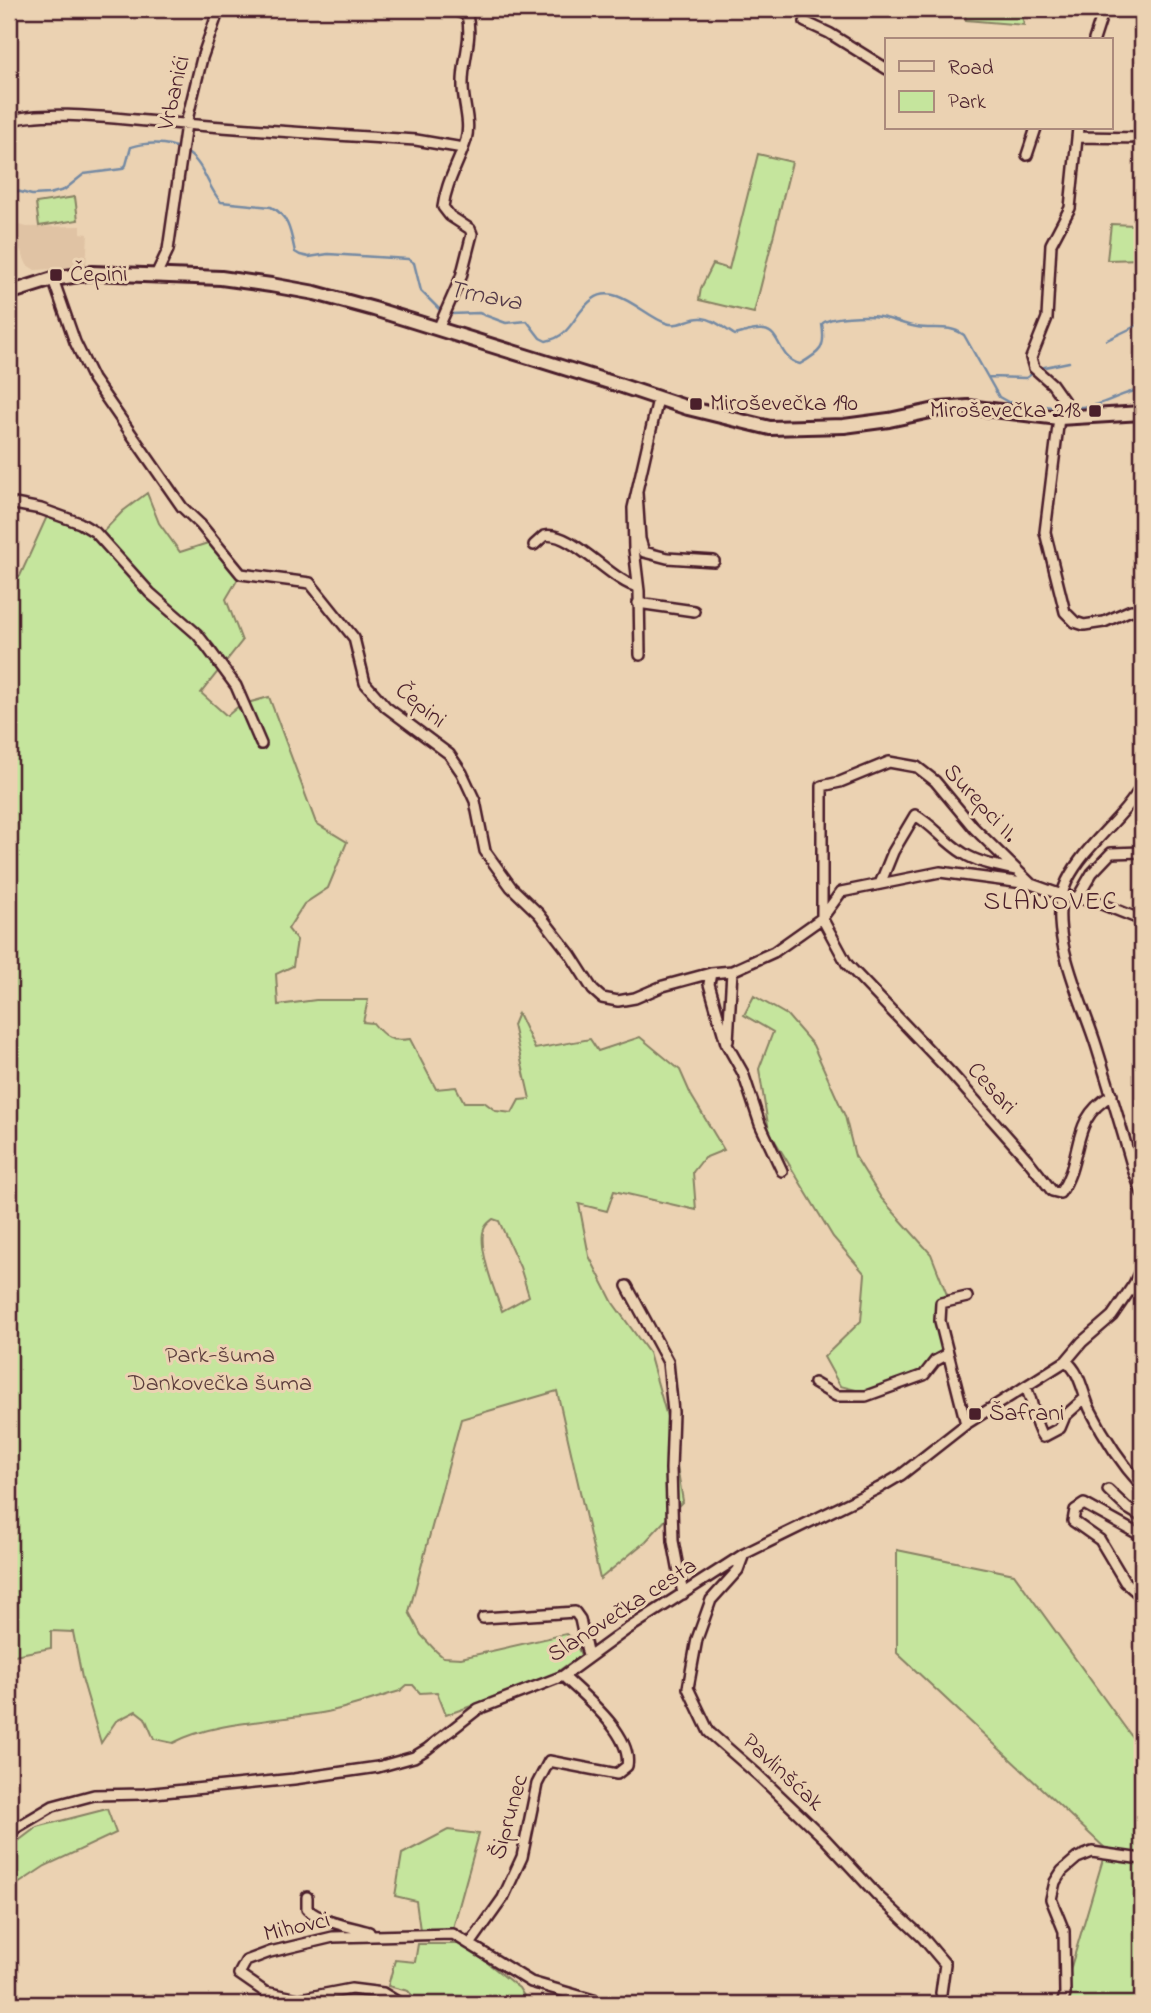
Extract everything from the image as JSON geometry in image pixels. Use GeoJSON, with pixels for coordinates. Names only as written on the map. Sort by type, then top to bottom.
{"type":"FeatureCollection","features":[{"type":"Feature","properties":{"kind":"main road"},"geometry":{"type":"LineString","coordinates":[[9,293],[53,279],[92,273],[221,278],[315,293],[439,329],[658,399],[734,421],[770,428],[844,426],[940,409],[968,407],[1142,413]]}},
{"type":"Feature","properties":{"kind":"street","name":"Vrbanići"},"geometry":{"type":"LineString","coordinates":[[156,275],[168,250],[187,124],[202,58],[217,15],[216,9]]}},
{"type":"Feature","properties":{"kind":"street"},"geometry":{"type":"LineString","coordinates":[[439,329],[461,277],[471,234],[470,229],[450,216],[443,207],[447,186],[468,133],[463,85],[470,36],[467,15],[453,9]]}},
{"type":"Feature","properties":{"kind":"street"},"geometry":{"type":"LineString","coordinates":[[1095,38],[1104,9]]}},
{"type":"Feature","properties":{"kind":"street"},"geometry":{"type":"LineString","coordinates":[[805,22],[885,68]]}},
{"type":"Feature","properties":{"kind":"street"},"geometry":{"type":"LineString","coordinates":[[9,121],[29,116],[46,116],[187,124],[416,140],[463,148]]}},
{"type":"Feature","properties":{"kind":"street"},"geometry":{"type":"LineString","coordinates":[[1027,155],[1035,130]]}},
{"type":"Feature","properties":{"kind":"street"},"geometry":{"type":"LineString","coordinates":[[1142,138],[1077,133],[1070,208],[1051,244],[1047,318],[1031,354],[1035,370],[1059,393],[1061,410],[1045,532],[1065,612],[1075,622],[1084,625],[1104,622],[1131,610],[1142,611]]}},
{"type":"Feature","properties":{"kind":"street","name":"Čepini"},"geometry":{"type":"LineString","coordinates":[[53,279],[75,342],[93,379],[182,507],[200,524],[241,574],[310,583],[354,638],[365,683],[386,707],[449,754],[462,773],[475,801],[485,851],[511,887],[539,914],[593,989],[602,998],[618,1001],[711,973]]}},
{"type":"Feature","properties":{"kind":"street"},"geometry":{"type":"LineString","coordinates":[[640,655],[632,508],[658,399]]}},
{"type":"Feature","properties":{"kind":"street"},"geometry":{"type":"LineString","coordinates":[[637,493],[640,539],[644,552],[667,558],[714,561]]}},
{"type":"Feature","properties":{"kind":"street"},"geometry":{"type":"LineString","coordinates":[[9,503],[41,509],[80,523],[95,532],[150,593],[197,634],[208,648],[236,686],[261,744]]}},
{"type":"Feature","properties":{"kind":"street"},"geometry":{"type":"LineString","coordinates":[[534,545],[544,536],[552,535],[593,558],[629,585],[638,587]]}},
{"type":"Feature","properties":{"kind":"street"},"geometry":{"type":"LineString","coordinates":[[638,603],[694,611]]}},
{"type":"Feature","properties":{"kind":"street","name":"Surepci II."},"geometry":{"type":"LineString","coordinates":[[822,918],[822,786],[840,782],[889,762],[917,767],[935,781],[974,828],[1031,884]]}},
{"type":"Feature","properties":{"kind":"street"},"geometry":{"type":"LineString","coordinates":[[1142,785],[1133,802],[1092,844],[1066,881],[1059,912],[1062,938],[1074,984],[1142,1193]]}},
{"type":"Feature","properties":{"kind":"street"},"geometry":{"type":"LineString","coordinates":[[880,884],[893,852],[915,815],[928,822],[964,854],[985,863],[1017,870]]}},
{"type":"Feature","properties":{"kind":"street"},"geometry":{"type":"LineString","coordinates":[[1078,897],[1092,873],[1111,853],[1142,852]]}},
{"type":"Feature","properties":{"kind":"street"},"geometry":{"type":"LineString","coordinates":[[782,1171],[760,1124],[743,1073],[728,1046],[714,1006],[709,984],[711,973],[732,971],[774,952],[822,918],[841,892],[940,872],[1031,884],[1062,895],[1094,901],[1142,920]]}},
{"type":"Feature","properties":{"kind":"street","name":"Cesari"},"geometry":{"type":"LineString","coordinates":[[822,918],[847,964],[950,1072],[1052,1191],[1060,1193],[1068,1180],[1085,1119],[1098,1102],[1112,1095]]}},
{"type":"Feature","properties":{"kind":"street"},"geometry":{"type":"LineString","coordinates":[[728,1046],[732,971]]}},
{"type":"Feature","properties":{"kind":"street","name":"Slanovečka cesta"},"geometry":{"type":"LineString","coordinates":[[9,1832],[53,1806],[94,1796],[144,1794],[294,1779],[401,1762],[427,1749],[478,1709],[564,1676],[588,1656],[744,1554],[901,1475],[966,1424],[1066,1361],[1112,1316],[1135,1284],[1142,1266]]}},
{"type":"Feature","properties":{"kind":"street"},"geometry":{"type":"LineString","coordinates":[[627,1286],[668,1362],[673,1412],[673,1541],[683,1594]]}},
{"type":"Feature","properties":{"kind":"street"},"geometry":{"type":"LineString","coordinates":[[966,1424],[940,1321],[941,1303],[967,1297]]}},
{"type":"Feature","properties":{"kind":"street"},"geometry":{"type":"LineString","coordinates":[[814,1383],[836,1396],[866,1396],[924,1375],[935,1361],[948,1353]]}},
{"type":"Feature","properties":{"kind":"street"},"geometry":{"type":"LineString","coordinates":[[1066,1361],[1080,1379],[1085,1398],[1124,1466],[1142,1486]]}},
{"type":"Feature","properties":{"kind":"street"},"geometry":{"type":"LineString","coordinates":[[1026,1388],[1032,1399],[1037,1429],[1043,1437],[1060,1428],[1065,1416],[1085,1398]]}},
{"type":"Feature","properties":{"kind":"street"},"geometry":{"type":"LineString","coordinates":[[1108,1490],[1142,1517]]}},
{"type":"Feature","properties":{"kind":"street"},"geometry":{"type":"LineString","coordinates":[[1142,1536],[1084,1504],[1075,1510],[1073,1521],[1100,1540],[1125,1582],[1142,1597]]}},
{"type":"Feature","properties":{"kind":"street","name":"Pavlinšćak"},"geometry":{"type":"LineString","coordinates":[[744,1554],[738,1570],[711,1600],[697,1639],[688,1688],[709,1732],[758,1774],[825,1839],[878,1896],[923,1938],[945,1964],[941,1993]]}},
{"type":"Feature","properties":{"kind":"street"},"geometry":{"type":"LineString","coordinates":[[483,1618],[575,1612],[580,1619],[588,1656]]}},
{"type":"Feature","properties":{"kind":"street","name":"Šiprunec"},"geometry":{"type":"LineString","coordinates":[[471,1943],[503,1898],[522,1857],[537,1784],[549,1761],[617,1774],[627,1766],[627,1753],[616,1730],[564,1676]]}},
{"type":"Feature","properties":{"kind":"street"},"geometry":{"type":"LineString","coordinates":[[1062,2004],[1065,1995],[1064,1931],[1051,1899],[1055,1882],[1062,1871],[1077,1858],[1091,1852],[1142,1859]]}},
{"type":"Feature","properties":{"kind":"street"},"geometry":{"type":"LineString","coordinates":[[307,1897],[307,1909],[310,1912],[332,1922],[377,1935]]}},
{"type":"Feature","properties":{"kind":"street","name":"Mihovci"},"geometry":{"type":"LineString","coordinates":[[401,2004],[383,1993],[351,1989],[299,1999],[265,1992],[239,1974],[246,1961],[333,1937],[453,1934],[531,1982],[607,2004]]}},
{"type":"Feature","properties":{"kind":"shaded area"},"geometry":{"type":"Polygon","coordinates":[[[14,224],[27,227],[81,226],[81,233],[88,234],[86,267],[35,270],[27,265],[14,235],[14,224]]]}},
{"type":"Feature","properties":{"kind":"green space"},"geometry":{"type":"Polygon","coordinates":[[[964,9],[1021,9],[1024,25],[966,20],[964,9]]]}},
{"type":"Feature","properties":{"kind":"green space"},"geometry":{"type":"Polygon","coordinates":[[[758,154],[792,162],[754,313],[699,300],[701,288],[713,264],[729,269],[758,154]]]}},
{"type":"Feature","properties":{"kind":"green space"},"geometry":{"type":"Polygon","coordinates":[[[75,197],[78,220],[39,226],[36,203],[75,197]]]}},
{"type":"Feature","properties":{"kind":"green space"},"geometry":{"type":"Polygon","coordinates":[[[1142,222],[1142,259],[1107,260],[1111,224],[1136,225],[1142,222]]]}},
{"type":"Feature","properties":{"kind":"green space","name":"Park-šuma Dankovečka šuma"},"geometry":{"type":"Polygon","coordinates":[[[147,493],[159,523],[180,552],[211,542],[239,577],[226,599],[242,641],[201,693],[227,716],[240,705],[269,697],[316,823],[347,842],[328,888],[304,904],[288,929],[297,940],[293,966],[276,974],[278,1005],[316,1000],[368,1000],[363,1022],[373,1023],[389,1038],[410,1039],[436,1089],[456,1087],[464,1102],[484,1102],[496,1111],[512,1113],[519,1100],[530,1099],[513,1025],[518,1013],[535,1049],[590,1039],[598,1051],[640,1037],[680,1070],[691,1095],[724,1150],[704,1158],[693,1172],[696,1210],[614,1191],[607,1211],[579,1204],[589,1256],[613,1303],[649,1353],[671,1431],[683,1501],[646,1541],[600,1579],[557,1391],[461,1419],[409,1612],[421,1635],[443,1657],[461,1658],[566,1634],[574,1639],[581,1655],[547,1679],[446,1715],[437,1692],[420,1693],[413,1685],[407,1685],[400,1691],[336,1710],[227,1726],[173,1743],[154,1739],[145,1718],[136,1711],[116,1721],[101,1743],[82,1678],[73,1632],[51,1631],[51,1648],[9,1656],[9,575],[20,576],[48,514],[98,537],[123,511],[147,493]],[[493,1219],[486,1225],[483,1241],[489,1272],[502,1311],[529,1296],[520,1267],[499,1221],[493,1219]]]}},
{"type":"Feature","properties":{"kind":"green space"},"geometry":{"type":"Polygon","coordinates":[[[754,996],[787,1015],[813,1045],[845,1116],[855,1156],[881,1198],[931,1254],[949,1300],[938,1299],[936,1320],[944,1350],[934,1355],[922,1372],[864,1392],[840,1386],[824,1357],[861,1321],[865,1274],[833,1237],[769,1131],[759,1069],[773,1032],[744,1015],[754,996]]]}},
{"type":"Feature","properties":{"kind":"green space"},"geometry":{"type":"Polygon","coordinates":[[[897,1550],[1014,1574],[1142,1751],[1142,2004],[1060,2004],[1106,1849],[897,1653],[897,1550]]]}},
{"type":"Feature","properties":{"kind":"green space"},"geometry":{"type":"Polygon","coordinates":[[[107,1809],[116,1833],[45,1866],[9,1890],[9,1848],[37,1827],[107,1809]]]}},
{"type":"Feature","properties":{"kind":"green space"},"geometry":{"type":"Polygon","coordinates":[[[448,1830],[479,1834],[453,1928],[420,1930],[416,1901],[395,1896],[402,1854],[448,1830]]]}},
{"type":"Feature","properties":{"kind":"green space"},"geometry":{"type":"Polygon","coordinates":[[[418,1944],[464,1944],[519,1988],[529,2004],[420,2004],[408,1991],[388,1986],[395,1960],[415,1962],[418,1944]]]}},
{"type":"Feature","properties":{"kind":"waterway","name":"Trnava"},"geometry":{"type":"LineString","coordinates":[[9,189],[32,195],[49,194],[64,190],[84,174],[122,169],[126,165],[131,147],[156,144],[180,149]]}},
{"type":"Feature","properties":{"kind":"waterway","name":"Trnava"},"geometry":{"type":"LineString","coordinates":[[186,152],[198,163],[221,202],[271,207],[277,210],[285,220],[295,252],[300,255],[408,259],[414,263],[421,291],[442,312],[479,313],[506,323],[527,321],[540,338],[546,341],[562,334],[593,299],[611,295],[630,302],[666,323],[702,318],[715,322],[735,335],[757,330],[770,332],[787,357],[800,364],[820,348],[823,339],[822,324],[826,321],[874,316],[917,327],[953,330],[964,335],[999,397],[1008,402],[1051,407],[1084,407],[1142,390]]}},
{"type":"Feature","properties":{"kind":"waterway"},"geometry":{"type":"LineString","coordinates":[[1107,340],[1142,323]]}},
{"type":"Feature","properties":{"kind":"waterway"},"geometry":{"type":"LineString","coordinates":[[988,377],[1026,378],[1040,368],[1069,362]]}},
{"type":"Feature","properties":{"kind":"place","name":"Čepini"},"geometry":{"type":"Point","coordinates":[56,275]}},
{"type":"Feature","properties":{"kind":"place","name":"Miroševečka 190"},"geometry":{"type":"Point","coordinates":[696,404]}},
{"type":"Feature","properties":{"kind":"place","name":"Miroševečka 218"},"geometry":{"type":"Point","coordinates":[1095,411]}},
{"type":"Feature","properties":{"kind":"place","name":"Šafrani"},"geometry":{"type":"Point","coordinates":[975,1414]}},
{"type":"Feature","properties":{"kind":"district","name":"SLANOVEC"},"geometry":{"type":"Point","coordinates":[1051,903]}}]}
